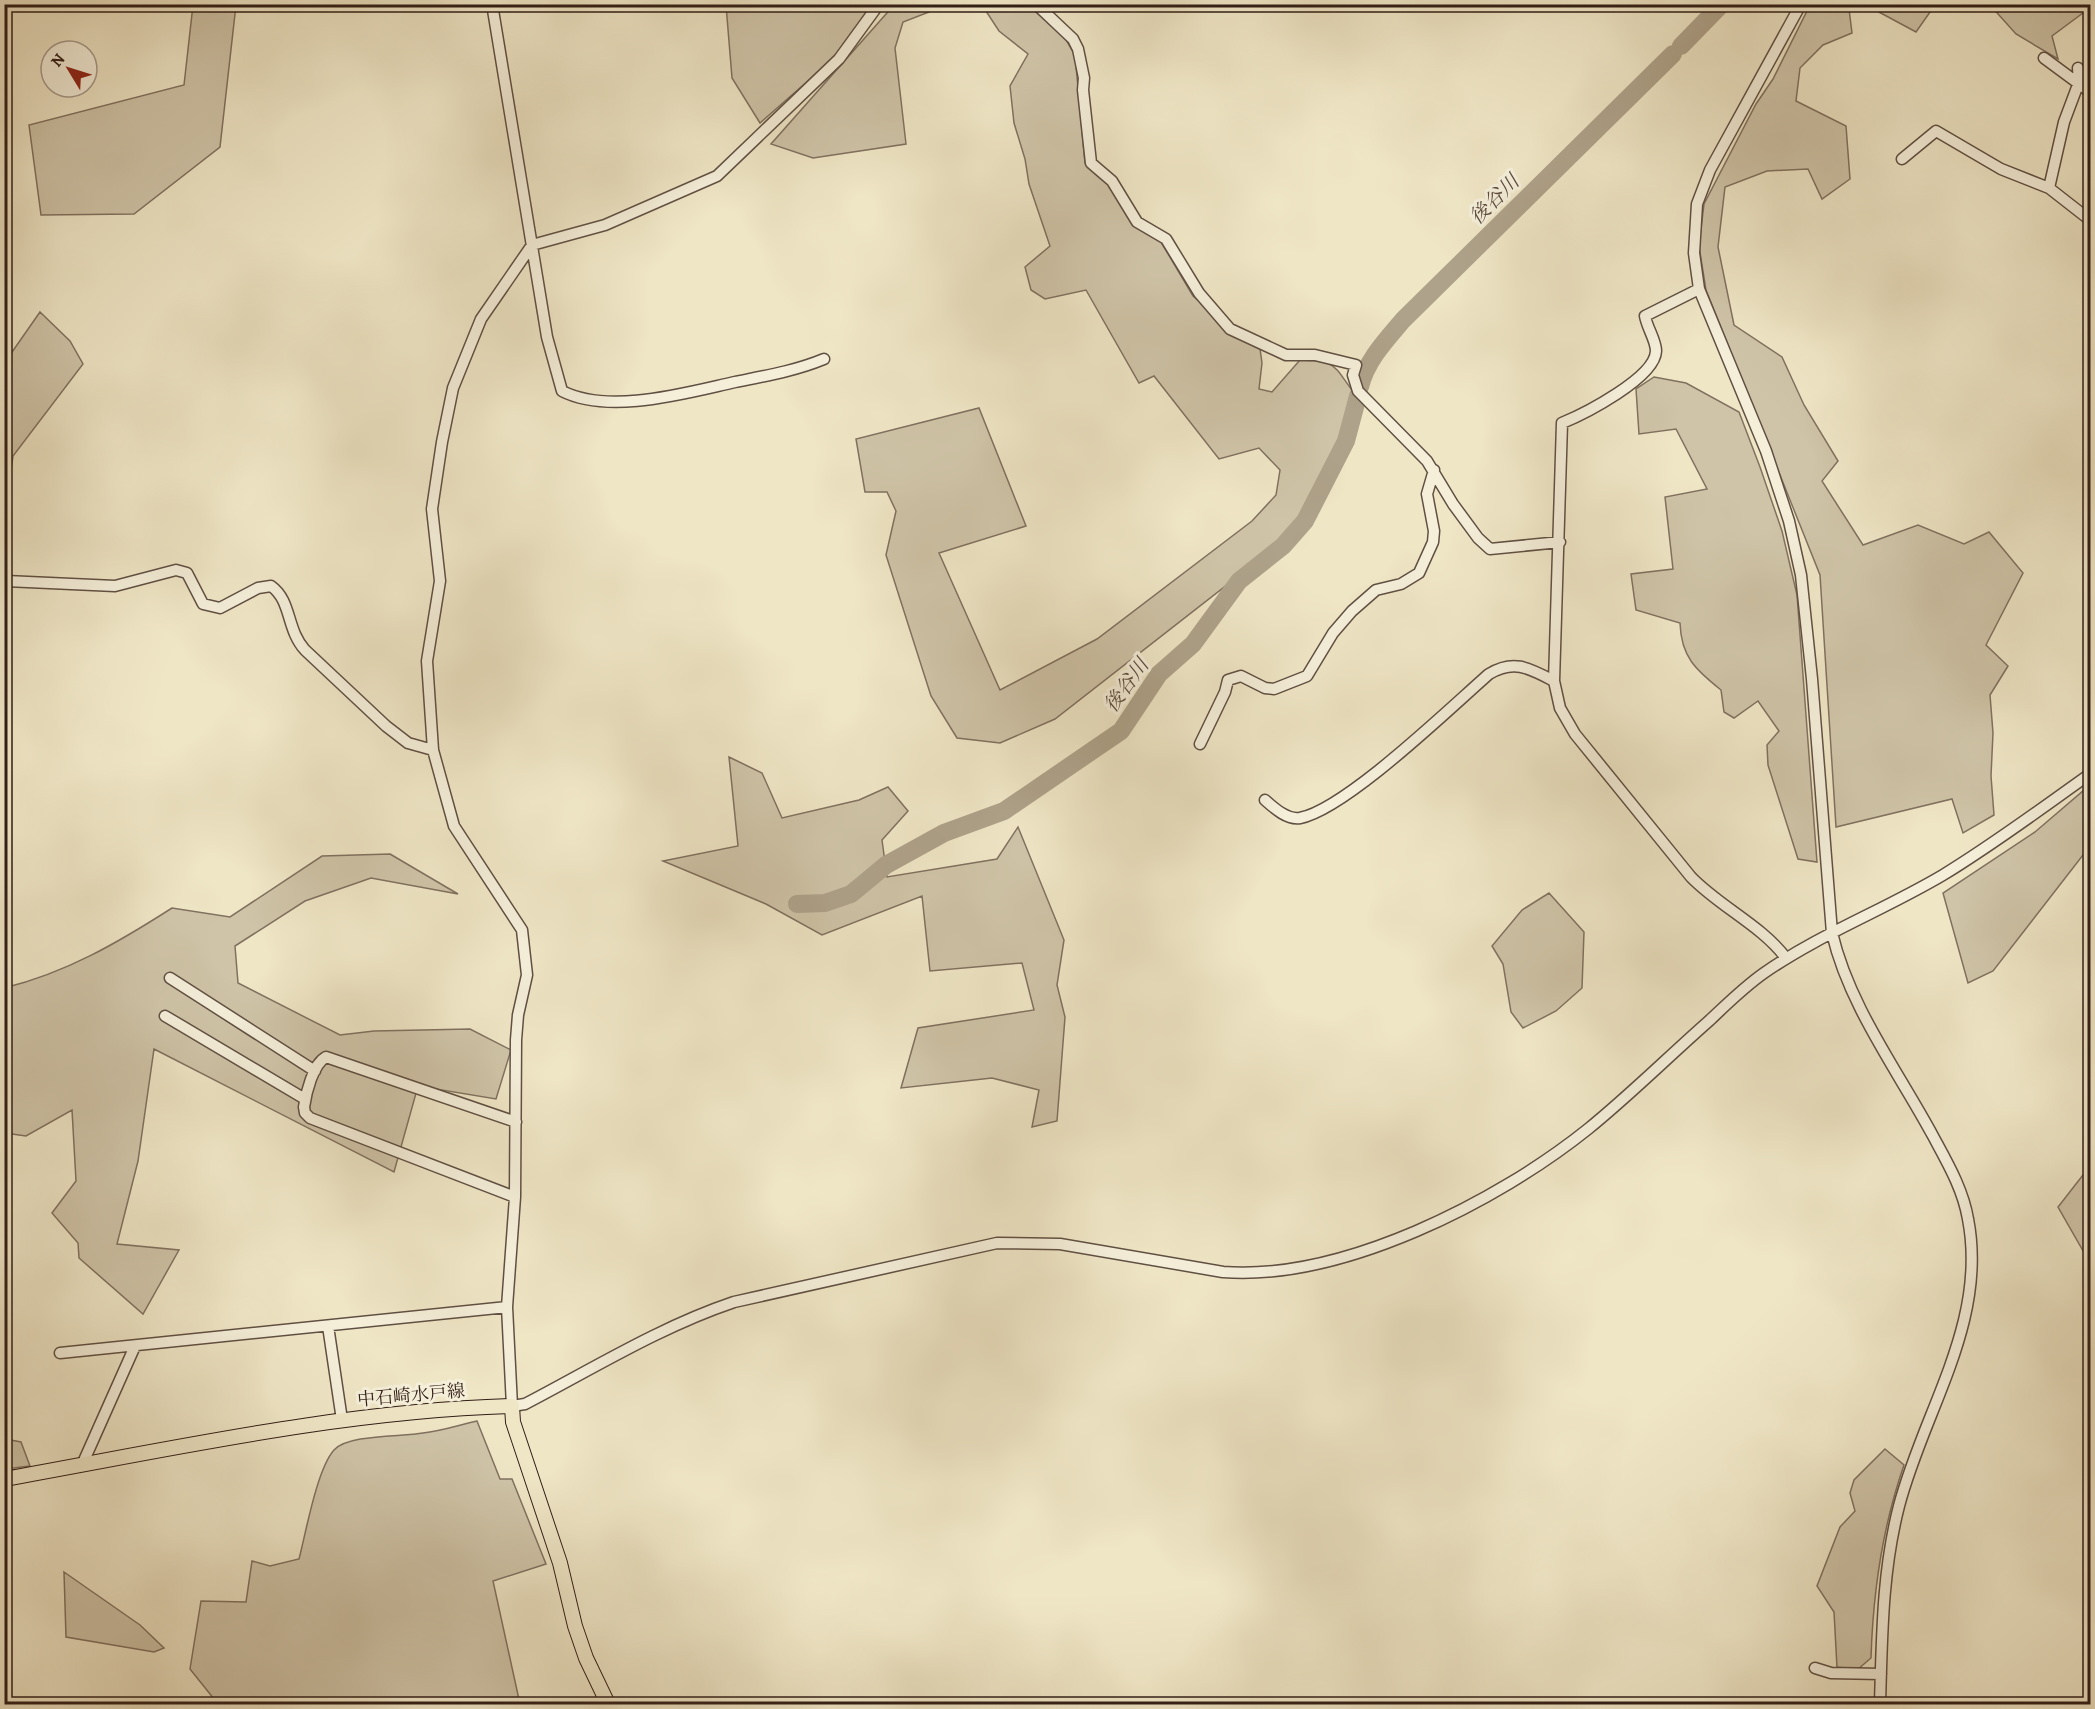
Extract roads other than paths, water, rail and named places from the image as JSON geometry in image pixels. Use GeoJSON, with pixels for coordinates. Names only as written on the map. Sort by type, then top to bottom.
{"type":"FeatureCollection","features":[{"type":"Feature","properties":{"kind":"main road","name":"中石崎水戸線"},"geometry":{"type":"LineString","coordinates":[[4,1479],[342,1420],[442,1408],[512,1406]]}},
{"type":"Feature","properties":{"kind":"main road"},"geometry":{"type":"LineString","coordinates":[[512,1406],[513,1422],[560,1563],[575,1626],[586,1658],[608,1704]]}},
{"type":"Feature","properties":{"kind":"street"},"geometry":{"type":"LineString","coordinates":[[492,4],[547,337],[560,396],[617,402],[674,395],[803,368],[824,359]]}},
{"type":"Feature","properties":{"kind":"street"},"geometry":{"type":"LineString","coordinates":[[879,4],[839,59],[717,176],[605,225],[532,244],[477,328],[453,388],[432,509],[440,581],[428,661],[433,750],[454,826],[522,930],[526,975],[518,1015],[516,1040],[515,1197],[507,1307],[512,1406],[525,1404],[664,1329],[712,1309],[967,1247],[997,1243],[1060,1244],[1248,1274],[1301,1267],[1374,1246],[1441,1220],[1566,1145],[1621,1100],[1760,975],[1786,958],[1942,875],[2091,774]]}},
{"type":"Feature","properties":{"kind":"street"},"geometry":{"type":"LineString","coordinates":[[1036,4],[1072,39],[1078,49],[1084,78],[1083,90],[1091,163],[1112,181],[1137,222],[1166,239],[1199,293],[1230,329],[1286,355],[1315,355],[1356,365],[1353,375],[1359,391],[1434,470],[1453,504],[1478,538],[1490,549],[1560,542]]}},
{"type":"Feature","properties":{"kind":"street"},"geometry":{"type":"LineString","coordinates":[[1801,4],[1703,186],[1694,228],[1694,253],[1699,289],[1766,451],[1789,521],[1801,575],[1814,690],[1833,933],[1844,974],[1956,1180],[1968,1218],[1973,1285],[1963,1333],[1907,1476],[1890,1546],[1883,1601],[1880,1704]]}},
{"type":"Feature","properties":{"kind":"street"},"geometry":{"type":"LineString","coordinates":[[2044,58],[2091,92]]}},
{"type":"Feature","properties":{"kind":"street"},"geometry":{"type":"LineString","coordinates":[[2049,189],[2064,122],[2079,82],[2078,68]]}},
{"type":"Feature","properties":{"kind":"street"},"geometry":{"type":"LineString","coordinates":[[1902,159],[1936,131],[2001,169],[2049,189],[2091,220]]}},
{"type":"Feature","properties":{"kind":"street"},"geometry":{"type":"LineString","coordinates":[[1699,289],[1645,316],[1656,352],[1653,361],[1646,369],[1602,403],[1562,423],[1554,681],[1560,708],[1575,734],[1691,877],[1709,895],[1775,944],[1786,958]]}},
{"type":"Feature","properties":{"kind":"street"},"geometry":{"type":"LineString","coordinates":[[1200,744],[1225,692],[1228,680],[1241,676],[1265,688],[1274,689],[1307,676],[1333,633],[1352,611],[1376,590],[1401,584],[1419,573],[1433,542],[1434,531],[1427,494],[1434,470]]}},
{"type":"Feature","properties":{"kind":"street"},"geometry":{"type":"LineString","coordinates":[[4,587],[6,581],[115,586],[176,570],[187,573],[203,603],[220,608],[258,588],[271,586],[282,596],[294,639],[304,650],[386,726],[408,743],[433,750]]}},
{"type":"Feature","properties":{"kind":"street"},"geometry":{"type":"LineString","coordinates":[[1265,800],[1279,812],[1298,819],[1323,809],[1414,741],[1489,674],[1502,666],[1511,664],[1526,668],[1554,681]]}},
{"type":"Feature","properties":{"kind":"street"},"geometry":{"type":"LineString","coordinates":[[170,978],[315,1071]]}},
{"type":"Feature","properties":{"kind":"street"},"geometry":{"type":"LineString","coordinates":[[165,1016],[305,1099]]}},
{"type":"Feature","properties":{"kind":"street"},"geometry":{"type":"LineString","coordinates":[[515,1197],[310,1118],[304,1113],[305,1099],[315,1071],[321,1060],[326,1057],[516,1122]]}},
{"type":"Feature","properties":{"kind":"street"},"geometry":{"type":"LineString","coordinates":[[60,1353],[507,1307]]}},
{"type":"Feature","properties":{"kind":"street"},"geometry":{"type":"LineString","coordinates":[[328,1326],[342,1420]]}},
{"type":"Feature","properties":{"kind":"street"},"geometry":{"type":"LineString","coordinates":[[82,1465],[135,1346]]}},
{"type":"Feature","properties":{"kind":"street"},"geometry":{"type":"LineString","coordinates":[[1815,1668],[1831,1673],[1881,1674]]}},
{"type":"Feature","properties":{"kind":"waterway","name":"後谷川"},"geometry":{"type":"LineString","coordinates":[[1681,46],[1722,4]]}},
{"type":"Feature","properties":{"kind":"waterway","name":"後谷川"},"geometry":{"type":"LineString","coordinates":[[1360,387],[1372,360],[1403,320],[1673,54]]}},
{"type":"Feature","properties":{"kind":"waterway","name":"後谷川"},"geometry":{"type":"LineString","coordinates":[[797,904],[825,903],[851,894],[886,865],[944,833],[1004,811],[1121,731],[1159,674],[1193,644],[1239,581],[1283,546],[1305,521],[1346,441],[1358,396]]}}]}
